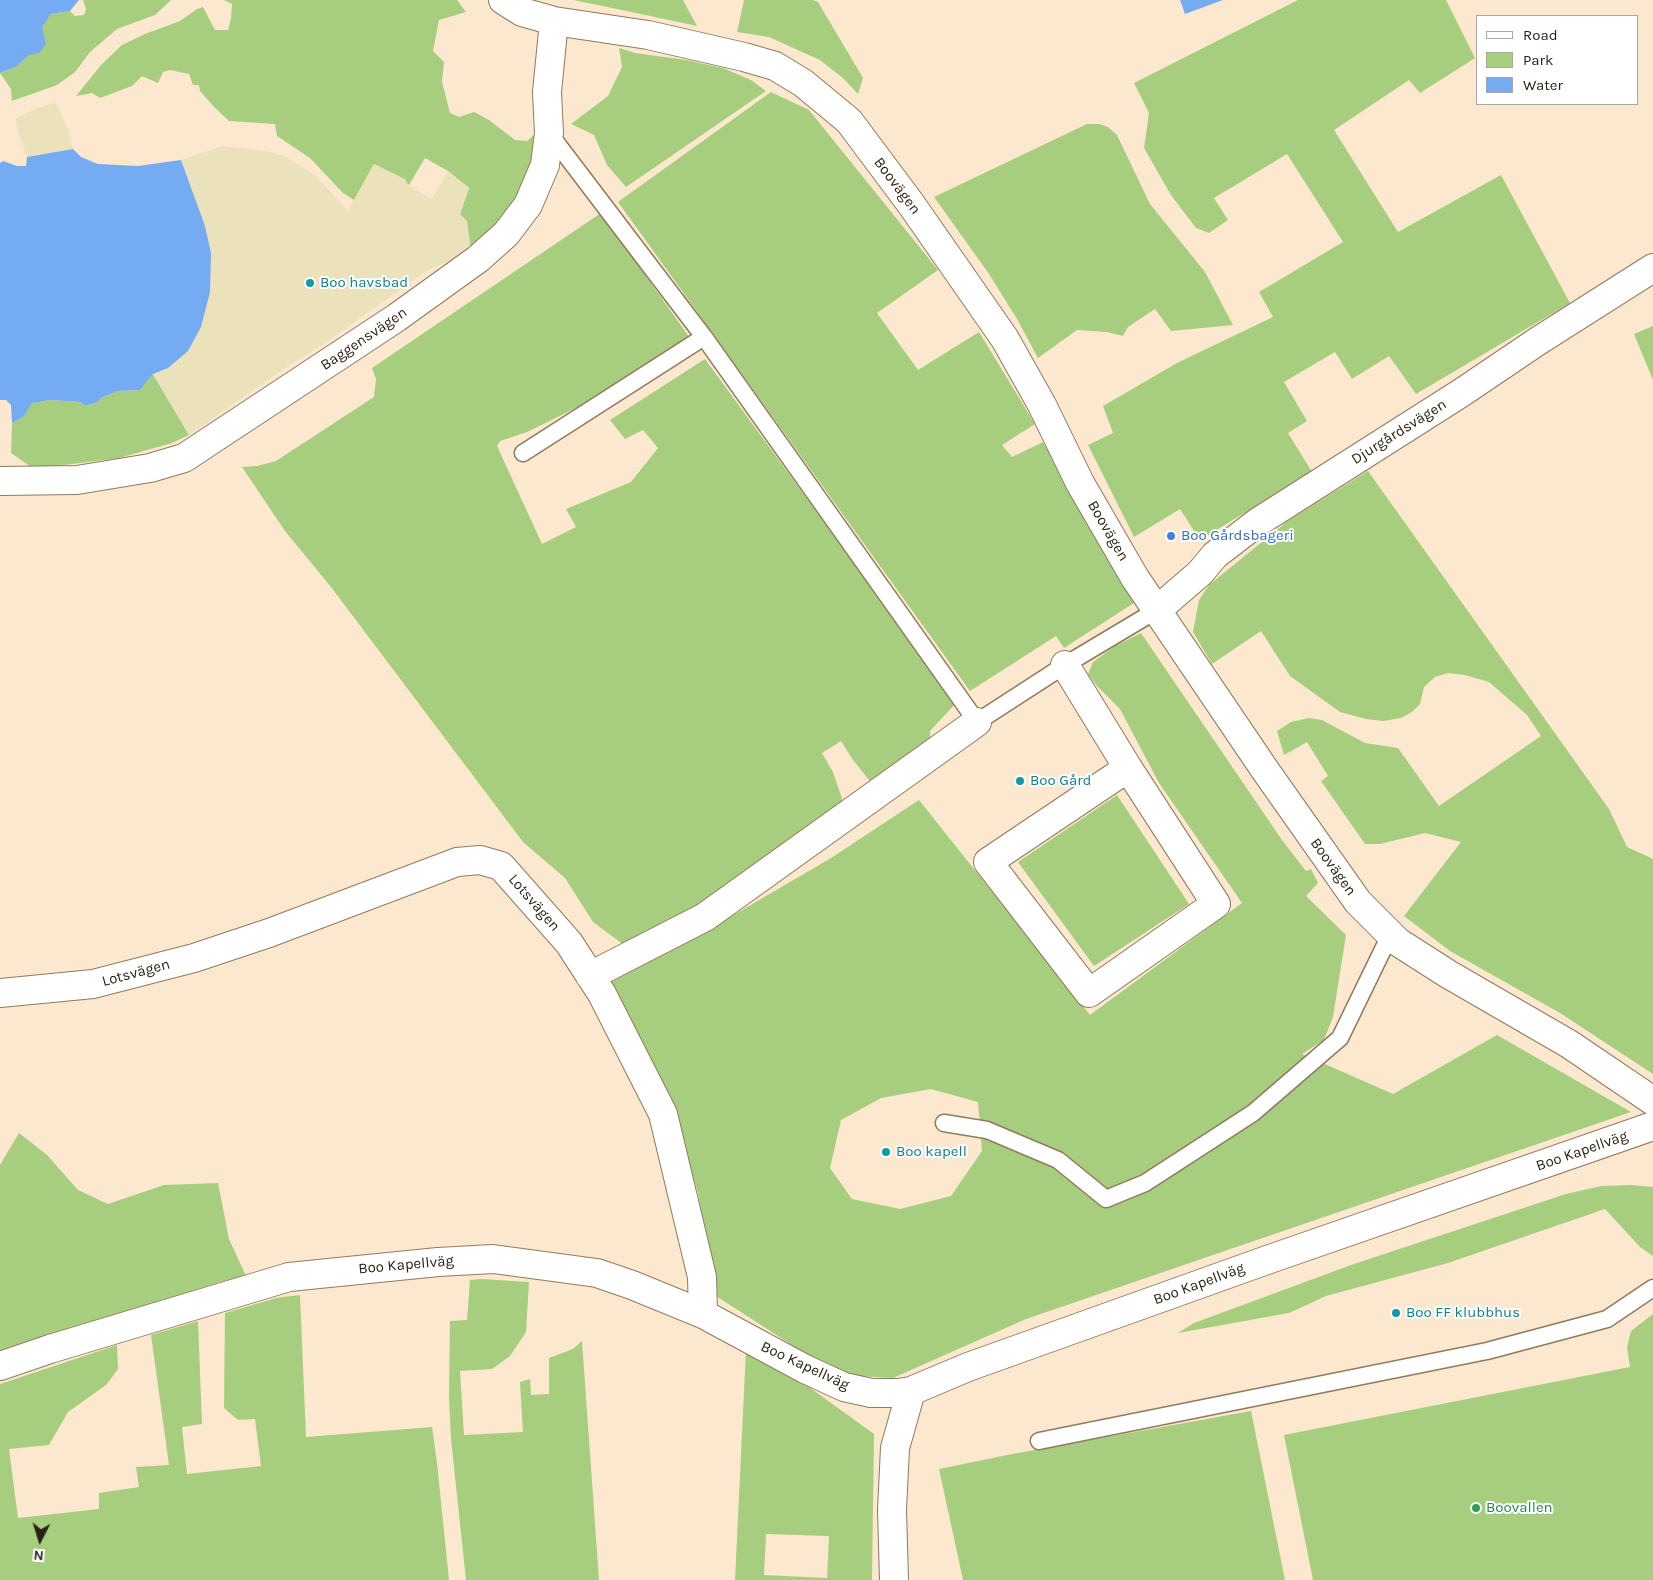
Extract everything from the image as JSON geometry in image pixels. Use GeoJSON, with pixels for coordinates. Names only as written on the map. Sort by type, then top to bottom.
{"type":"FeatureCollection","features":[{"type":"Feature","properties":{"kind":"street","name":"Boovägen"},"geometry":{"type":"LineString","coordinates":[[503,0],[522,12],[554,21],[648,35],[775,66],[803,83],[849,121],[911,204],[1005,339],[1042,405],[1080,483],[1135,578],[1265,770],[1358,902],[1390,935],[1448,974],[1569,1044],[1653,1101]]}},
{"type":"Feature","properties":{"kind":"street","name":"Baggensvägen"},"geometry":{"type":"LineString","coordinates":[[0,481],[77,480],[150,468],[184,458],[389,323],[478,259],[506,234],[528,205],[545,165],[549,133],[547,92],[554,21]]}},
{"type":"Feature","properties":{"kind":"street","name":"Djurgårdsvägen"},"geometry":{"type":"LineString","coordinates":[[1156,610],[1200,573],[1215,555],[1258,522],[1653,268]]}},
{"type":"Feature","properties":{"kind":"street"},"geometry":{"type":"LineString","coordinates":[[1065,665],[1128,768],[1216,904],[1089,992],[988,862],[1128,768]]}},
{"type":"Feature","properties":{"kind":"street"},"geometry":{"type":"LineString","coordinates":[[590,976],[704,917],[977,722]]}},
{"type":"Feature","properties":{"kind":"street","name":"Lotsvägen"},"geometry":{"type":"LineString","coordinates":[[0,993],[93,984],[194,958],[269,933],[457,862],[480,860],[501,866],[569,943],[602,994],[663,1114],[702,1278],[703,1314]]}},
{"type":"Feature","properties":{"kind":"street","name":"Boo Kapellväg"},"geometry":{"type":"LineString","coordinates":[[0,1366],[50,1349],[289,1277],[438,1262],[493,1259],[597,1273],[703,1314],[805,1369],[844,1386],[872,1393],[911,1391],[968,1367],[1267,1260],[1653,1126]]}},
{"type":"Feature","properties":{"kind":"street"},"geometry":{"type":"LineString","coordinates":[[894,1580],[892,1510],[895,1448],[911,1391]]}},
{"type":"Feature","properties":{"kind":"lane"},"geometry":{"type":"LineString","coordinates":[[549,133],[704,337],[977,722],[1065,665],[1156,610]]}},
{"type":"Feature","properties":{"kind":"lane"},"geometry":{"type":"LineString","coordinates":[[524,453],[704,337]]}},
{"type":"Feature","properties":{"kind":"lane"},"geometry":{"type":"LineString","coordinates":[[944,1124],[987,1130],[1058,1160],[1106,1199],[1145,1183],[1253,1113],[1340,1038],[1390,935]]}},
{"type":"Feature","properties":{"kind":"lane"},"geometry":{"type":"LineString","coordinates":[[1039,1441],[1487,1351],[1607,1319],[1653,1288]]}},
{"type":"Feature","properties":{"kind":"green space"},"geometry":{"type":"Polygon","coordinates":[[[83,0],[171,0],[155,15],[117,29],[90,52],[75,72],[57,85],[12,101],[11,89],[0,73],[16,67],[29,55],[43,35],[42,28],[51,14],[70,11],[75,16],[84,15],[86,9],[83,0]]]}},
{"type":"Feature","properties":{"kind":"green space"},"geometry":{"type":"Polygon","coordinates":[[[224,0],[457,0],[466,12],[439,20],[433,51],[444,62],[442,82],[450,113],[459,117],[474,112],[489,120],[515,140],[527,141],[537,132],[536,150],[527,181],[508,213],[471,250],[460,214],[469,188],[448,171],[425,158],[409,185],[374,164],[354,200],[343,193],[310,158],[277,136],[275,124],[229,121],[200,91],[199,85],[193,85],[189,74],[170,70],[163,72],[158,83],[142,76],[132,86],[100,98],[92,93],[76,96],[101,65],[122,45],[180,21],[197,9],[203,7],[215,30],[228,30],[232,4],[224,0]]]}},
{"type":"Feature","properties":{"kind":"green space"},"geometry":{"type":"Polygon","coordinates":[[[573,0],[683,0],[697,26],[622,10],[573,0]]]}},
{"type":"Feature","properties":{"kind":"green space"},"geometry":{"type":"Polygon","coordinates":[[[744,0],[813,0],[818,2],[863,78],[858,94],[843,78],[820,60],[769,37],[737,32],[744,0]]]}},
{"type":"Feature","properties":{"kind":"green space"},"geometry":{"type":"Polygon","coordinates":[[[1298,0],[1446,0],[1475,58],[1420,93],[1409,80],[1334,130],[1398,232],[1501,175],[1570,303],[1416,394],[1389,356],[1352,379],[1335,352],[1284,382],[1307,421],[1288,433],[1312,472],[1200,540],[1180,509],[1134,537],[1088,445],[1113,433],[1103,406],[1177,363],[1273,317],[1259,292],[1343,242],[1287,154],[1214,198],[1228,220],[1209,233],[1196,228],[1171,195],[1144,148],[1149,113],[1134,83],[1298,0]]]}},
{"type":"Feature","properties":{"kind":"green space"},"geometry":{"type":"Polygon","coordinates":[[[619,48],[635,53],[686,60],[723,68],[751,80],[766,91],[626,187],[607,165],[594,135],[571,124],[608,96],[622,67],[619,48]]]}},
{"type":"Feature","properties":{"kind":"green space"},"geometry":{"type":"Polygon","coordinates":[[[771,92],[809,110],[938,270],[877,313],[918,370],[979,332],[1035,424],[1002,445],[1012,457],[1043,442],[1137,601],[1064,648],[1056,636],[970,691],[618,202],[771,92]]]}},
{"type":"Feature","properties":{"kind":"green space"},"geometry":{"type":"Polygon","coordinates":[[[1087,124],[1099,124],[1108,127],[1117,135],[1150,204],[1205,272],[1233,325],[1171,331],[1155,309],[1128,327],[1123,336],[1107,332],[1077,330],[1038,358],[1017,319],[989,274],[934,197],[1087,124]]]}},
{"type":"Feature","properties":{"kind":"green space"},"geometry":{"type":"Polygon","coordinates":[[[601,213],[690,338],[576,408],[527,432],[500,441],[497,446],[542,544],[576,527],[566,509],[631,482],[658,448],[643,430],[625,439],[610,420],[705,359],[956,703],[930,731],[931,748],[873,785],[841,741],[822,753],[833,772],[846,810],[716,901],[624,945],[593,922],[565,878],[523,842],[331,587],[285,531],[242,467],[257,466],[276,461],[374,397],[376,379],[372,368],[601,213]]]}},
{"type":"Feature","properties":{"kind":"green space"},"geometry":{"type":"Polygon","coordinates":[[[1653,326],[1653,380],[1634,334],[1653,326]]]}},
{"type":"Feature","properties":{"kind":"green space"},"geometry":{"type":"Polygon","coordinates":[[[153,374],[189,435],[172,443],[119,458],[34,469],[11,453],[12,423],[23,417],[31,403],[51,400],[80,402],[86,406],[118,391],[140,390],[153,374]]]}},
{"type":"Feature","properties":{"kind":"green space"},"geometry":{"type":"Polygon","coordinates":[[[1368,471],[1609,809],[1627,847],[1653,859],[1653,1074],[1560,1013],[1450,951],[1404,916],[1461,842],[1425,833],[1380,844],[1365,844],[1321,781],[1328,776],[1307,742],[1284,755],[1277,731],[1291,722],[1309,718],[1322,720],[1365,743],[1398,748],[1439,806],[1541,736],[1527,715],[1489,682],[1465,675],[1448,673],[1435,677],[1424,687],[1420,704],[1412,712],[1401,718],[1383,721],[1366,719],[1340,712],[1290,676],[1261,631],[1212,664],[1193,632],[1199,600],[1209,585],[1289,520],[1368,471]]]}},
{"type":"Feature","properties":{"kind":"green space"},"geometry":{"type":"Polygon","coordinates":[[[1141,633],[1282,840],[1306,871],[1311,869],[1318,883],[1306,896],[1346,935],[1333,1017],[1324,1040],[1302,1054],[1393,1094],[1497,1035],[1631,1112],[1026,1319],[893,1378],[854,1376],[812,1358],[716,1296],[698,1193],[672,1105],[611,982],[701,934],[831,858],[919,800],[1090,1015],[1242,903],[1159,783],[1120,709],[1088,674],[1093,662],[1115,646],[1141,633]],[[931,1089],[881,1098],[841,1120],[830,1168],[852,1199],[900,1209],[951,1196],[982,1151],[978,1102],[931,1089]]]}},
{"type":"Feature","properties":{"kind":"green space"},"geometry":{"type":"Polygon","coordinates":[[[1117,795],[1189,904],[1094,966],[1018,862],[1117,795]]]}},
{"type":"Feature","properties":{"kind":"green space"},"geometry":{"type":"Polygon","coordinates":[[[19,1133],[47,1155],[78,1190],[108,1204],[164,1185],[218,1183],[229,1239],[246,1276],[220,1282],[0,1353],[0,1165],[19,1133]]]}},
{"type":"Feature","properties":{"kind":"green space"},"geometry":{"type":"Polygon","coordinates":[[[1631,1185],[1653,1187],[1653,1256],[1640,1247],[1605,1209],[1448,1263],[1326,1296],[1289,1313],[1178,1333],[1194,1323],[1351,1265],[1566,1194],[1601,1186],[1631,1185]]]}},
{"type":"Feature","properties":{"kind":"green space"},"geometry":{"type":"Polygon","coordinates":[[[470,1280],[529,1282],[526,1332],[510,1356],[492,1369],[460,1371],[464,1435],[523,1432],[520,1382],[530,1379],[531,1395],[549,1394],[549,1358],[573,1349],[582,1341],[599,1580],[466,1580],[451,1439],[449,1397],[450,1321],[467,1320],[470,1280]]]}},
{"type":"Feature","properties":{"kind":"green space"},"geometry":{"type":"Polygon","coordinates":[[[300,1295],[306,1437],[432,1427],[449,1580],[0,1580],[0,1384],[117,1345],[118,1369],[106,1385],[68,1412],[49,1445],[9,1449],[18,1518],[99,1509],[99,1493],[139,1487],[136,1467],[169,1465],[151,1335],[198,1321],[202,1424],[182,1427],[187,1474],[261,1466],[255,1419],[238,1420],[224,1408],[225,1313],[276,1298],[300,1295]]]}},
{"type":"Feature","properties":{"kind":"green space","name":"Boovallen"},"geometry":{"type":"Polygon","coordinates":[[[1653,1314],[1653,1580],[1313,1580],[1284,1435],[1630,1367],[1627,1347],[1631,1331],[1653,1314]]]}},
{"type":"Feature","properties":{"kind":"green space"},"geometry":{"type":"Polygon","coordinates":[[[746,1350],[773,1361],[874,1434],[872,1580],[735,1580],[746,1350]],[[766,1534],[764,1575],[827,1578],[829,1536],[766,1534]]]}},
{"type":"Feature","properties":{"kind":"green space"},"geometry":{"type":"Polygon","coordinates":[[[1251,1411],[1285,1580],[963,1580],[939,1469],[1251,1411]]]}},
{"type":"Feature","properties":{"kind":"sand"},"geometry":{"type":"Polygon","coordinates":[[[56,103],[68,129],[73,149],[27,157],[15,119],[37,108],[56,103]]]}},
{"type":"Feature","properties":{"kind":"sand","name":"Boo havsbad"},"geometry":{"type":"Polygon","coordinates":[[[223,146],[266,151],[287,157],[317,177],[348,211],[374,164],[405,179],[409,186],[432,199],[448,171],[469,188],[460,214],[467,221],[471,250],[464,255],[428,270],[324,344],[288,366],[189,435],[153,374],[168,368],[211,253],[205,226],[181,160],[223,146]]]}},
{"type":"Feature","properties":{"kind":"water"},"geometry":{"type":"Polygon","coordinates":[[[0,0],[79,0],[70,11],[51,14],[42,28],[46,44],[39,53],[29,55],[16,67],[0,73],[0,0]]]}},
{"type":"Feature","properties":{"kind":"water"},"geometry":{"type":"Polygon","coordinates":[[[1180,0],[1223,0],[1185,14],[1180,0]]]}},
{"type":"Feature","properties":{"kind":"water"},"geometry":{"type":"Polygon","coordinates":[[[73,149],[81,157],[98,164],[138,166],[181,160],[205,226],[211,253],[210,292],[201,327],[188,351],[168,368],[153,374],[140,390],[118,391],[86,406],[80,402],[51,400],[32,403],[23,417],[12,423],[11,405],[6,400],[0,400],[0,163],[3,161],[17,166],[26,166],[27,157],[73,149]]]}},
{"type":"Feature","properties":{"kind":"place","name":"Boo havsbad"},"geometry":{"type":"Point","coordinates":[310,283]}},
{"type":"Feature","properties":{"kind":"place","name":"Boo Gårdsbageri"},"geometry":{"type":"Point","coordinates":[1171,536]}},
{"type":"Feature","properties":{"kind":"place","name":"Boo Gård"},"geometry":{"type":"Point","coordinates":[1020,781]}},
{"type":"Feature","properties":{"kind":"place","name":"Boo kapell"},"geometry":{"type":"Point","coordinates":[886,1152]}},
{"type":"Feature","properties":{"kind":"place","name":"Boo FF klubbhus"},"geometry":{"type":"Point","coordinates":[1396,1313]}},
{"type":"Feature","properties":{"kind":"place","name":"Boovallen"},"geometry":{"type":"Point","coordinates":[1476,1508]}}]}
